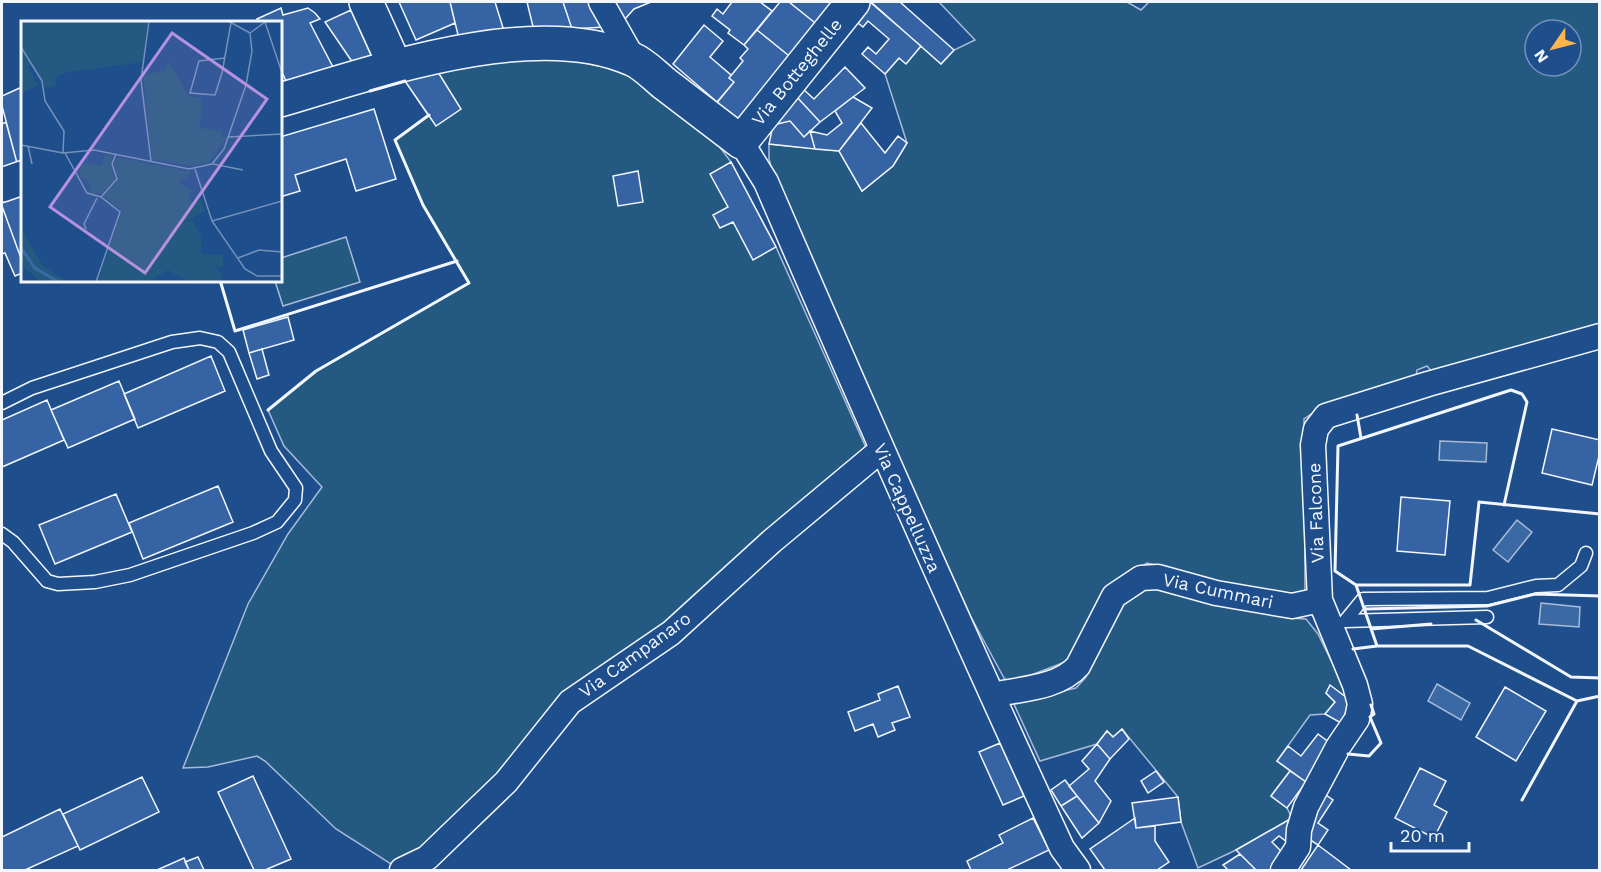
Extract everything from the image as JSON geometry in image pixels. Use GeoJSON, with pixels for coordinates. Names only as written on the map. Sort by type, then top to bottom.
{"type":"FeatureCollection","features":[{"type":"Feature","properties":{"kind":"street"},"geometry":{"type":"LineString","coordinates":[[366,2],[395,66]]}},
{"type":"Feature","properties":{"kind":"street"},"geometry":{"type":"LineString","coordinates":[[601,2],[634,60]]}},
{"type":"Feature","properties":{"kind":"street","name":"Via Botteghelle"},"geometry":{"type":"LineString","coordinates":[[741,142],[853,2]]}},
{"type":"Feature","properties":{"kind":"street"},"geometry":{"type":"LineString","coordinates":[[282,99],[395,66],[489,47],[547,43],[601,49],[634,60],[741,142]]}},
{"type":"Feature","properties":{"kind":"street","name":"Via Cappelluzza"},"geometry":{"type":"LineString","coordinates":[[741,142],[766,182],[881,450],[992,695],[1062,848],[1078,870]]}},
{"type":"Feature","properties":{"kind":"street"},"geometry":{"type":"LineString","coordinates":[[2,185],[21,178]]}},
{"type":"Feature","properties":{"kind":"street","name":"Via Falcone"},"geometry":{"type":"LineString","coordinates":[[1283,870],[1299,847],[1299,830],[1306,807],[1338,747],[1357,719],[1360,704],[1355,685],[1320,600],[1313,445],[1316,429],[1326,416],[1428,384],[1599,336]]}},
{"type":"Feature","properties":{"kind":"street","name":"Via Campanaro"},"geometry":{"type":"LineString","coordinates":[[402,870],[427,858],[506,782],[570,702],[671,633],[772,541],[881,450]]}},
{"type":"Feature","properties":{"kind":"street","name":"Via Cummari"},"geometry":{"type":"LineString","coordinates":[[992,695],[1056,681],[1070,675],[1078,666],[1114,596],[1142,578],[1158,577],[1216,593],[1292,606],[1320,600]]}},
{"type":"Feature","properties":{"kind":"lane"},"geometry":{"type":"LineString","coordinates":[[2,403],[32,388],[172,342],[200,338],[218,342],[229,352],[271,451],[296,488],[295,500],[277,522],[269,526],[130,574],[95,582],[57,584],[47,581],[13,542],[2,534]]}},
{"type":"Feature","properties":{"kind":"lane"},"geometry":{"type":"LineString","coordinates":[[1487,616],[1345,621],[1363,599],[1488,598],[1536,586],[1558,585],[1581,566],[1586,553]]}},
{"type":"Feature","properties":{"kind":"shaded area"},"geometry":{"type":"Polygon","coordinates":[[[939,2],[1127,2],[1141,10],[1149,2],[1599,2],[1599,327],[1433,373],[1427,366],[1417,370],[1416,377],[1319,409],[1304,419],[1305,590],[1295,596],[1220,587],[1147,563],[1110,586],[1072,655],[1065,662],[1010,683],[1004,678],[971,617],[776,185],[769,159],[769,144],[839,151],[862,191],[893,166],[907,143],[885,74],[899,58],[906,63],[921,46],[941,64],[954,50],[975,40],[939,2]]]}},
{"type":"Feature","properties":{"kind":"shaded area"},"geometry":{"type":"Polygon","coordinates":[[[531,59],[569,60],[605,67],[637,79],[719,146],[731,162],[776,247],[867,450],[488,785],[421,851],[394,866],[336,829],[257,756],[208,767],[183,768],[248,604],[288,534],[322,487],[284,446],[268,410],[316,371],[469,283],[423,205],[395,140],[428,115],[405,81],[463,66],[531,59]]]}},
{"type":"Feature","properties":{"kind":"shaded area"},"geometry":{"type":"Polygon","coordinates":[[[346,237],[360,282],[283,306],[275,282],[282,282],[282,258],[346,237]]]}},
{"type":"Feature","properties":{"kind":"shaded area"},"geometry":{"type":"Polygon","coordinates":[[[1440,441],[1487,443],[1486,462],[1439,460],[1440,441]]]}},
{"type":"Feature","properties":{"kind":"shaded area"},"geometry":{"type":"Polygon","coordinates":[[[1517,520],[1532,532],[1508,562],[1493,550],[1517,520]]]}},
{"type":"Feature","properties":{"kind":"shaded area"},"geometry":{"type":"Polygon","coordinates":[[[1154,589],[1289,618],[1306,619],[1318,634],[1351,701],[1330,686],[1326,693],[1335,702],[1325,714],[1310,715],[1277,761],[1290,771],[1271,796],[1287,808],[1292,818],[1236,850],[1198,868],[1181,822],[1178,797],[1122,729],[1113,737],[1107,731],[1097,744],[1040,761],[1013,702],[1076,688],[1086,677],[1118,605],[1136,592],[1154,589]]]}},
{"type":"Feature","properties":{"kind":"shaded area"},"geometry":{"type":"Polygon","coordinates":[[[1541,603],[1580,607],[1579,627],[1539,624],[1541,603]]]}},
{"type":"Feature","properties":{"kind":"shaded area"},"geometry":{"type":"Polygon","coordinates":[[[1437,684],[1470,703],[1461,720],[1428,701],[1437,684]]]}},
{"type":"Feature","properties":{"kind":"building"},"geometry":{"type":"Polygon","coordinates":[[[399,2],[450,2],[455,23],[416,40],[399,2]]]}},
{"type":"Feature","properties":{"kind":"building"},"geometry":{"type":"Polygon","coordinates":[[[450,2],[495,2],[504,31],[459,39],[450,2]]]}},
{"type":"Feature","properties":{"kind":"building"},"geometry":{"type":"Polygon","coordinates":[[[527,2],[563,2],[572,29],[535,35],[527,2]]]}},
{"type":"Feature","properties":{"kind":"building"},"geometry":{"type":"Polygon","coordinates":[[[563,2],[595,2],[604,27],[572,29],[563,2]]]}},
{"type":"Feature","properties":{"kind":"building"},"geometry":{"type":"Polygon","coordinates":[[[617,2],[651,2],[634,9],[625,19],[614,7],[617,2]]]}},
{"type":"Feature","properties":{"kind":"building"},"geometry":{"type":"Polygon","coordinates":[[[732,2],[760,2],[772,11],[744,45],[728,33],[730,30],[712,16],[717,9],[723,14],[732,2]]]}},
{"type":"Feature","properties":{"kind":"building"},"geometry":{"type":"Polygon","coordinates":[[[780,2],[789,2],[819,26],[793,59],[757,30],[780,2]]]}},
{"type":"Feature","properties":{"kind":"building"},"geometry":{"type":"Polygon","coordinates":[[[789,2],[838,2],[819,26],[789,2]]]}},
{"type":"Feature","properties":{"kind":"building"},"geometry":{"type":"Polygon","coordinates":[[[870,2],[921,46],[906,64],[899,58],[885,74],[862,54],[868,47],[876,54],[889,39],[868,21],[863,27],[854,20],[870,2]]]}},
{"type":"Feature","properties":{"kind":"building"},"geometry":{"type":"Polygon","coordinates":[[[871,2],[900,2],[954,50],[941,64],[871,2]]]}},
{"type":"Feature","properties":{"kind":"building"},"geometry":{"type":"Polygon","coordinates":[[[281,8],[283,15],[308,8],[320,19],[310,23],[334,69],[287,83],[282,72],[282,21],[258,21],[257,19],[281,8]]]}},
{"type":"Feature","properties":{"kind":"building"},"geometry":{"type":"Polygon","coordinates":[[[351,10],[372,57],[353,63],[325,22],[351,10]]]}},
{"type":"Feature","properties":{"kind":"building"},"geometry":{"type":"Polygon","coordinates":[[[704,25],[723,41],[710,57],[731,75],[729,78],[734,82],[717,102],[673,64],[704,25]]]}},
{"type":"Feature","properties":{"kind":"building"},"geometry":{"type":"Polygon","coordinates":[[[757,30],[793,59],[740,121],[715,105],[734,82],[729,78],[743,61],[740,58],[748,49],[744,45],[757,30]]]}},
{"type":"Feature","properties":{"kind":"building"},"geometry":{"type":"Polygon","coordinates":[[[845,67],[865,88],[820,122],[796,96],[802,88],[814,99],[845,67]]]}},
{"type":"Feature","properties":{"kind":"building"},"geometry":{"type":"Polygon","coordinates":[[[438,72],[461,109],[436,126],[405,81],[438,72]]]}},
{"type":"Feature","properties":{"kind":"building"},"geometry":{"type":"Polygon","coordinates":[[[21,87],[21,161],[17,163],[2,106],[2,96],[21,87]]]}},
{"type":"Feature","properties":{"kind":"building"},"geometry":{"type":"Polygon","coordinates":[[[796,96],[820,122],[804,137],[790,121],[773,125],[796,96]]]}},
{"type":"Feature","properties":{"kind":"building"},"geometry":{"type":"Polygon","coordinates":[[[853,97],[872,108],[839,151],[815,149],[810,131],[827,135],[842,123],[835,111],[853,97]]]}},
{"type":"Feature","properties":{"kind":"building"},"geometry":{"type":"Polygon","coordinates":[[[374,109],[396,179],[356,191],[346,159],[295,175],[300,191],[282,196],[282,136],[374,109]]]}},
{"type":"Feature","properties":{"kind":"building"},"geometry":{"type":"Polygon","coordinates":[[[790,121],[804,137],[810,131],[815,149],[769,144],[773,125],[790,121]]]}},
{"type":"Feature","properties":{"kind":"building"},"geometry":{"type":"Polygon","coordinates":[[[6,122],[17,163],[2,167],[2,124],[6,122]]]}},
{"type":"Feature","properties":{"kind":"building"},"geometry":{"type":"Polygon","coordinates":[[[861,123],[885,153],[898,136],[907,143],[893,166],[862,191],[839,151],[861,123]]]}},
{"type":"Feature","properties":{"kind":"building"},"geometry":{"type":"Polygon","coordinates":[[[731,162],[776,247],[753,260],[733,222],[720,228],[713,215],[728,207],[710,174],[731,162]]]}},
{"type":"Feature","properties":{"kind":"building"},"geometry":{"type":"Polygon","coordinates":[[[638,171],[643,202],[618,206],[613,176],[638,171]]]}},
{"type":"Feature","properties":{"kind":"building"},"geometry":{"type":"Polygon","coordinates":[[[21,194],[21,258],[2,206],[2,203],[21,194]]]}},
{"type":"Feature","properties":{"kind":"building"},"geometry":{"type":"Polygon","coordinates":[[[2,206],[21,258],[21,273],[15,276],[5,253],[2,254],[2,206]]]}},
{"type":"Feature","properties":{"kind":"building"},"geometry":{"type":"Polygon","coordinates":[[[288,317],[294,340],[249,353],[243,330],[288,317]]]}},
{"type":"Feature","properties":{"kind":"building"},"geometry":{"type":"Polygon","coordinates":[[[262,349],[269,375],[257,379],[249,353],[262,349]]]}},
{"type":"Feature","properties":{"kind":"building"},"geometry":{"type":"Polygon","coordinates":[[[211,356],[225,391],[138,428],[124,394],[211,356]]]}},
{"type":"Feature","properties":{"kind":"building"},"geometry":{"type":"Polygon","coordinates":[[[119,381],[135,419],[68,448],[51,410],[119,381]]]}},
{"type":"Feature","properties":{"kind":"building"},"geometry":{"type":"Polygon","coordinates":[[[47,400],[64,440],[2,467],[2,420],[47,400]]]}},
{"type":"Feature","properties":{"kind":"building"},"geometry":{"type":"Polygon","coordinates":[[[1552,429],[1600,440],[1600,452],[1592,485],[1542,473],[1552,429]]]}},
{"type":"Feature","properties":{"kind":"building"},"geometry":{"type":"Polygon","coordinates":[[[218,486],[233,522],[143,559],[129,523],[218,486]]]}},
{"type":"Feature","properties":{"kind":"building"},"geometry":{"type":"Polygon","coordinates":[[[116,494],[132,532],[55,564],[39,525],[116,494]]]}},
{"type":"Feature","properties":{"kind":"building"},"geometry":{"type":"Polygon","coordinates":[[[1401,497],[1450,501],[1445,555],[1397,551],[1401,497]]]}},
{"type":"Feature","properties":{"kind":"building"},"geometry":{"type":"Polygon","coordinates":[[[1330,685],[1351,701],[1341,723],[1325,714],[1335,702],[1326,693],[1330,685]]]}},
{"type":"Feature","properties":{"kind":"building"},"geometry":{"type":"Polygon","coordinates":[[[898,686],[910,717],[892,723],[895,730],[878,737],[873,724],[855,731],[848,712],[880,700],[878,694],[898,686]]]}},
{"type":"Feature","properties":{"kind":"building"},"geometry":{"type":"Polygon","coordinates":[[[1505,687],[1546,711],[1516,761],[1476,737],[1505,687]]]}},
{"type":"Feature","properties":{"kind":"building"},"geometry":{"type":"Polygon","coordinates":[[[1122,729],[1129,739],[1110,759],[1097,744],[1107,731],[1113,737],[1122,729]]]}},
{"type":"Feature","properties":{"kind":"building"},"geometry":{"type":"Polygon","coordinates":[[[1318,734],[1334,746],[1306,782],[1277,761],[1288,746],[1301,756],[1318,734]]]}},
{"type":"Feature","properties":{"kind":"building"},"geometry":{"type":"Polygon","coordinates":[[[1000,743],[1024,796],[1003,805],[979,752],[1000,743]]]}},
{"type":"Feature","properties":{"kind":"building"},"geometry":{"type":"Polygon","coordinates":[[[1097,744],[1110,759],[1095,781],[1111,801],[1099,823],[1069,786],[1089,769],[1082,761],[1097,744]]]}},
{"type":"Feature","properties":{"kind":"building"},"geometry":{"type":"Polygon","coordinates":[[[1420,768],[1446,781],[1434,805],[1447,812],[1434,838],[1395,818],[1420,768]]]}},
{"type":"Feature","properties":{"kind":"building"},"geometry":{"type":"Polygon","coordinates":[[[1156,771],[1164,782],[1148,793],[1141,781],[1156,771]]]}},
{"type":"Feature","properties":{"kind":"building"},"geometry":{"type":"Polygon","coordinates":[[[1290,771],[1306,782],[1287,808],[1271,796],[1290,771]]]}},
{"type":"Feature","properties":{"kind":"building"},"geometry":{"type":"Polygon","coordinates":[[[253,776],[291,859],[265,870],[254,870],[218,792],[253,776]]]}},
{"type":"Feature","properties":{"kind":"building"},"geometry":{"type":"Polygon","coordinates":[[[142,777],[159,812],[80,850],[63,814],[142,777]]]}},
{"type":"Feature","properties":{"kind":"building"},"geometry":{"type":"Polygon","coordinates":[[[1065,780],[1077,796],[1061,806],[1051,790],[1065,780]]]}},
{"type":"Feature","properties":{"kind":"building"},"geometry":{"type":"Polygon","coordinates":[[[1326,795],[1333,800],[1318,823],[1328,830],[1318,845],[1301,834],[1326,795]]]}},
{"type":"Feature","properties":{"kind":"building"},"geometry":{"type":"Polygon","coordinates":[[[1077,796],[1099,823],[1082,838],[1061,806],[1077,796]]]}},
{"type":"Feature","properties":{"kind":"building"},"geometry":{"type":"Polygon","coordinates":[[[1178,797],[1181,822],[1136,828],[1132,803],[1178,797]]]}},
{"type":"Feature","properties":{"kind":"building"},"geometry":{"type":"Polygon","coordinates":[[[60,809],[78,846],[25,870],[2,870],[2,837],[60,809]]]}},
{"type":"Feature","properties":{"kind":"building"},"geometry":{"type":"Polygon","coordinates":[[[1033,818],[1049,850],[1007,870],[971,870],[967,861],[1003,843],[999,835],[1033,818]]]}},
{"type":"Feature","properties":{"kind":"building"},"geometry":{"type":"Polygon","coordinates":[[[1135,818],[1136,828],[1155,826],[1155,841],[1169,862],[1157,870],[1105,870],[1090,849],[1135,818]]]}},
{"type":"Feature","properties":{"kind":"building"},"geometry":{"type":"Polygon","coordinates":[[[1292,818],[1287,842],[1279,836],[1272,842],[1282,852],[1271,870],[1256,870],[1236,850],[1292,818]]]}},
{"type":"Feature","properties":{"kind":"building"},"geometry":{"type":"Polygon","coordinates":[[[1318,845],[1351,870],[1301,870],[1318,845]]]}},
{"type":"Feature","properties":{"kind":"building"},"geometry":{"type":"Polygon","coordinates":[[[1240,854],[1256,870],[1228,870],[1223,865],[1240,854]]]}},
{"type":"Feature","properties":{"kind":"building"},"geometry":{"type":"Polygon","coordinates":[[[198,857],[204,870],[189,870],[185,862],[198,857]]]}},
{"type":"Feature","properties":{"kind":"building"},"geometry":{"type":"Polygon","coordinates":[[[184,858],[189,870],[157,870],[184,858]]]}},
{"type":"Feature","properties":{"kind":"wall"},"geometry":{"type":"LineString","coordinates":[[370,91],[405,81]]}},
{"type":"Feature","properties":{"kind":"wall"},"geometry":{"type":"LineString","coordinates":[[268,410],[316,371],[469,283],[423,205],[395,140],[429,115]]}},
{"type":"Feature","properties":{"kind":"wall"},"geometry":{"type":"LineString","coordinates":[[221,282],[235,331],[457,261]]}},
{"type":"Feature","properties":{"kind":"wall"},"geometry":{"type":"LineString","coordinates":[[1377,646],[1356,585],[1335,571],[1338,446],[1511,390],[1522,394],[1527,402],[1504,505]]}},
{"type":"Feature","properties":{"kind":"wall"},"geometry":{"type":"LineString","coordinates":[[1357,415],[1361,438]]}},
{"type":"Feature","properties":{"kind":"wall"},"geometry":{"type":"LineString","coordinates":[[1356,585],[1470,585],[1479,502],[1600,514]]}},
{"type":"Feature","properties":{"kind":"wall"},"geometry":{"type":"LineString","coordinates":[[1366,609],[1487,606],[1535,594],[1600,596]]}},
{"type":"Feature","properties":{"kind":"wall"},"geometry":{"type":"LineString","coordinates":[[1476,620],[1571,677],[1600,678]]}},
{"type":"Feature","properties":{"kind":"wall"},"geometry":{"type":"LineString","coordinates":[[1371,629],[1431,624]]}},
{"type":"Feature","properties":{"kind":"wall"},"geometry":{"type":"LineString","coordinates":[[1353,649],[1377,646],[1468,646],[1577,701],[1600,696]]}},
{"type":"Feature","properties":{"kind":"wall"},"geometry":{"type":"LineString","coordinates":[[1522,800],[1577,701]]}},
{"type":"Feature","properties":{"kind":"wall"},"geometry":{"type":"LineString","coordinates":[[1348,754],[1369,756],[1381,743],[1370,717],[1374,714],[1371,705]]}}]}
